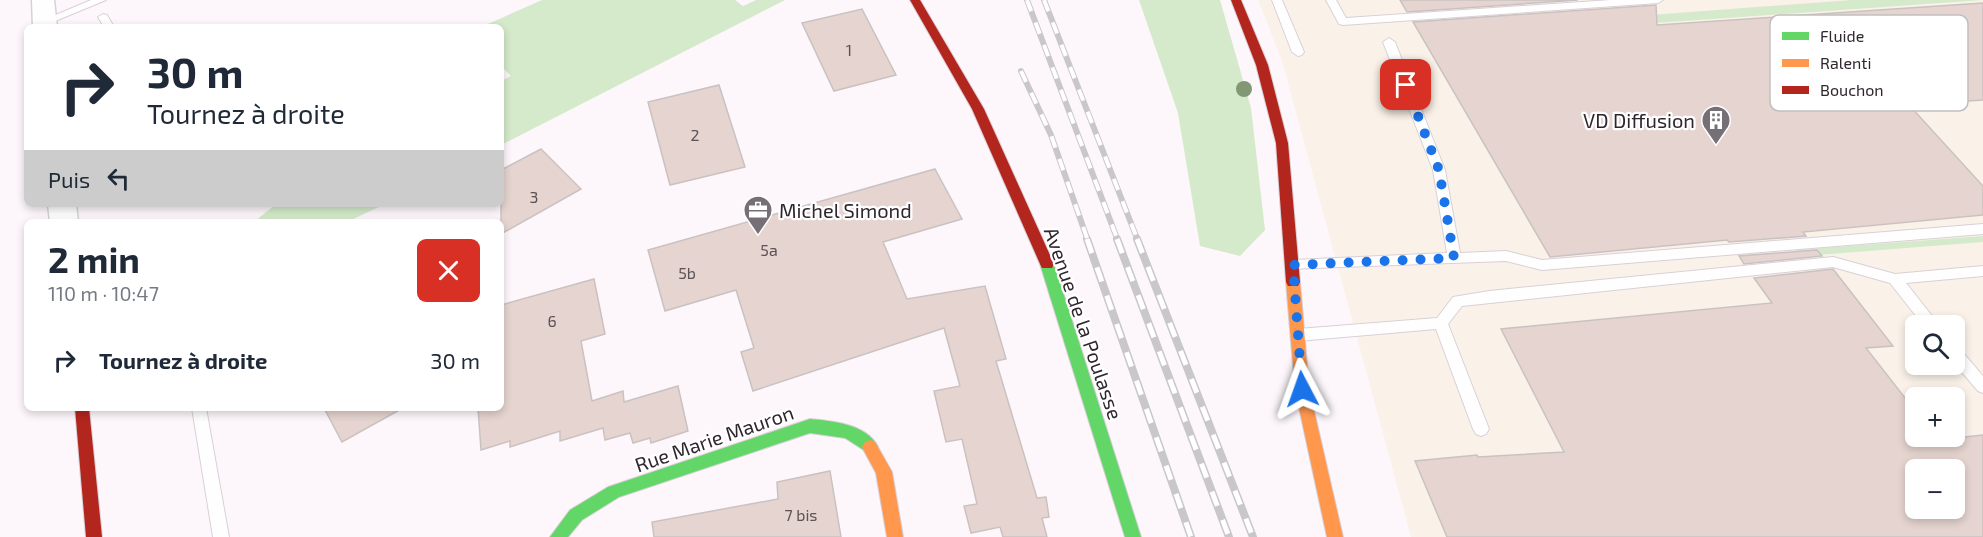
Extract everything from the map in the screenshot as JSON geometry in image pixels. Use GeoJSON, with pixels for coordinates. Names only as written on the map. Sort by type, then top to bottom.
{"type":"FeatureCollection","features":[{"type":"Feature","properties":{"kind":"street","name":"Avenue de la Poulasse"},"geometry":{"type":"LineString","coordinates":[[915,0],[978,109],[1046,262],[1133,537]]}},
{"type":"Feature","properties":{"kind":"street"},"geometry":{"type":"LineString","coordinates":[[1236,0],[1262,65],[1282,143],[1302,389],[1335,537]]}},
{"type":"Feature","properties":{"kind":"street"},"geometry":{"type":"LineString","coordinates":[[82,411],[94,537]]}},
{"type":"Feature","properties":{"kind":"street","name":"Rue Marie Mauron"},"geometry":{"type":"LineString","coordinates":[[558,537],[576,515],[614,492],[810,426],[839,428],[867,442],[884,465],[895,537]]}},
{"type":"Feature","properties":{"kind":"lane"},"geometry":{"type":"LineString","coordinates":[[44,16],[100,0]]}},
{"type":"Feature","properties":{"kind":"lane"},"geometry":{"type":"LineString","coordinates":[[1277,0],[1298,52]]}},
{"type":"Feature","properties":{"kind":"lane"},"geometry":{"type":"LineString","coordinates":[[1331,0],[1343,22],[1658,0]]}},
{"type":"Feature","properties":{"kind":"lane"},"geometry":{"type":"LineString","coordinates":[[102,17],[107,24]]}},
{"type":"Feature","properties":{"kind":"lane"},"geometry":{"type":"LineString","coordinates":[[1389,42],[1439,170],[1454,258]]}},
{"type":"Feature","properties":{"kind":"lane"},"geometry":{"type":"LineString","coordinates":[[1293,265],[1506,256],[1542,265],[1983,229]]}},
{"type":"Feature","properties":{"kind":"lane"},"geometry":{"type":"LineString","coordinates":[[1298,335],[1441,323],[1458,301],[1489,296],[1833,262],[1895,279],[1983,271]]}},
{"type":"Feature","properties":{"kind":"lane"},"geometry":{"type":"LineString","coordinates":[[1895,279],[1924,315]]}},
{"type":"Feature","properties":{"kind":"lane"},"geometry":{"type":"LineString","coordinates":[[1441,323],[1481,429]]}},
{"type":"Feature","properties":{"kind":"lane"},"geometry":{"type":"LineString","coordinates":[[1965,365],[1983,387]]}},
{"type":"Feature","properties":{"kind":"lane"},"geometry":{"type":"LineString","coordinates":[[200,411],[221,537]]}},
{"type":"Feature","properties":{"kind":"shaded area"},"geometry":{"type":"Polygon","coordinates":[[[1258,0],[1983,0],[1983,537],[1411,537],[1282,61],[1258,0]]]}},
{"type":"Feature","properties":{"kind":"green space"},"geometry":{"type":"Polygon","coordinates":[[[542,0],[735,0],[743,6],[756,0],[785,0],[504,143],[504,80],[511,76],[504,69],[504,24],[488,24],[542,0]]]}},
{"type":"Feature","properties":{"kind":"green space"},"geometry":{"type":"Polygon","coordinates":[[[1139,0],[1220,0],[1251,108],[1265,230],[1240,256],[1200,246],[1178,113],[1139,0]]]}},
{"type":"Feature","properties":{"kind":"green space"},"geometry":{"type":"Polygon","coordinates":[[[1852,0],[1983,0],[1429,39],[1423,32],[1852,0]]]}},
{"type":"Feature","properties":{"kind":"green space"},"geometry":{"type":"Polygon","coordinates":[[[272,207],[379,207],[353,219],[258,219],[272,207]]]}},
{"type":"Feature","properties":{"kind":"green space"},"geometry":{"type":"Polygon","coordinates":[[[1983,236],[1983,242],[1792,257],[1795,250],[1983,236]]]}},
{"type":"Feature","properties":{"kind":"building"},"geometry":{"type":"Polygon","coordinates":[[[1400,0],[1578,0],[1407,12],[1400,0]]]}},
{"type":"Feature","properties":{"kind":"building","name":"VD Diffusion"},"geometry":{"type":"Polygon","coordinates":[[[1983,3],[1983,100],[1968,101],[1968,15],[1805,15],[1983,3]]]}},
{"type":"Feature","properties":{"kind":"building","name":"VD Diffusion"},"geometry":{"type":"Polygon","coordinates":[[[1656,5],[1657,25],[1770,17],[1770,111],[1914,111],[1983,186],[1983,215],[1803,232],[1806,236],[1729,242],[1727,240],[1550,257],[1413,22],[1656,5]]]}},
{"type":"Feature","properties":{"kind":"building"},"geometry":{"type":"Polygon","coordinates":[[[862,9],[896,75],[834,91],[802,23],[862,9]]]}},
{"type":"Feature","properties":{"kind":"building"},"geometry":{"type":"Polygon","coordinates":[[[719,85],[745,167],[670,185],[648,102],[719,85]]]}},
{"type":"Feature","properties":{"kind":"building"},"geometry":{"type":"Polygon","coordinates":[[[541,149],[581,189],[504,232],[501,207],[504,207],[504,168],[541,149]]]}},
{"type":"Feature","properties":{"kind":"building"},"geometry":{"type":"Polygon","coordinates":[[[935,169],[962,219],[883,242],[907,299],[985,286],[1006,359],[996,361],[1037,498],[1046,497],[1049,517],[1042,518],[1047,537],[1003,537],[1000,527],[971,533],[964,506],[977,504],[962,439],[946,442],[934,391],[960,386],[944,328],[753,391],[741,352],[754,348],[736,290],[665,311],[648,250],[935,169]]]}},
{"type":"Feature","properties":{"kind":"building"},"geometry":{"type":"Polygon","coordinates":[[[1817,250],[1822,256],[1744,264],[1739,256],[1817,250]]]}},
{"type":"Feature","properties":{"kind":"building"},"geometry":{"type":"Polygon","coordinates":[[[1833,269],[1893,346],[1866,348],[1905,398],[1905,447],[1965,447],[1965,437],[1983,435],[1983,537],[1447,537],[1415,461],[1477,455],[1478,457],[1564,452],[1501,329],[1772,303],[1754,278],[1833,269]]]}},
{"type":"Feature","properties":{"kind":"building"},"geometry":{"type":"Polygon","coordinates":[[[594,279],[605,334],[581,341],[592,401],[623,391],[624,402],[678,386],[688,431],[651,443],[650,438],[633,443],[630,433],[605,440],[603,428],[560,441],[560,431],[510,447],[510,441],[481,450],[478,411],[504,411],[504,304],[594,279]]]}},
{"type":"Feature","properties":{"kind":"building"},"geometry":{"type":"Polygon","coordinates":[[[326,411],[398,411],[342,442],[326,411]]]}},
{"type":"Feature","properties":{"kind":"building"},"geometry":{"type":"Polygon","coordinates":[[[830,471],[841,537],[654,537],[652,522],[778,499],[777,482],[830,471]]]}},
{"type":"Feature","properties":{"kind":"railway"},"geometry":{"type":"LineString","coordinates":[[1027,0],[1118,241]]}},
{"type":"Feature","properties":{"kind":"railway"},"geometry":{"type":"LineString","coordinates":[[1044,0],[1138,241]]}},
{"type":"Feature","properties":{"kind":"railway"},"geometry":{"type":"LineString","coordinates":[[1021,71],[1051,135],[1088,241]]}},
{"type":"Feature","properties":{"kind":"railway"},"geometry":{"type":"LineString","coordinates":[[1087,239],[1191,537]]}},
{"type":"Feature","properties":{"kind":"railway"},"geometry":{"type":"LineString","coordinates":[[1117,239],[1229,537]]}},
{"type":"Feature","properties":{"kind":"railway"},"geometry":{"type":"LineString","coordinates":[[1137,239],[1253,537]]}},
{"type":"Feature","properties":{"kind":"traffic: fast"},"geometry":{"type":"LineString","coordinates":[[1047,264],[1133,537]]}},
{"type":"Feature","properties":{"kind":"traffic: fast"},"geometry":{"type":"LineString","coordinates":[[558,537],[576,515],[614,492],[810,426],[850,433],[870,447]]}},
{"type":"Feature","properties":{"kind":"traffic: slow"},"geometry":{"type":"LineString","coordinates":[[1293,282],[1302,389],[1335,537]]}},
{"type":"Feature","properties":{"kind":"traffic: slow"},"geometry":{"type":"LineString","coordinates":[[870,447],[884,472],[895,537]]}},
{"type":"Feature","properties":{"kind":"traffic: jam"},"geometry":{"type":"LineString","coordinates":[[915,0],[978,109],[1047,264]]}},
{"type":"Feature","properties":{"kind":"traffic: jam"},"geometry":{"type":"LineString","coordinates":[[1236,0],[1262,65],[1282,143],[1293,282]]}},
{"type":"Feature","properties":{"kind":"traffic: jam"},"geometry":{"type":"LineString","coordinates":[[82,411],[94,537]]}},
{"type":"Feature","properties":{"kind":"place","name":"VD Diffusion"},"geometry":{"type":"Point","coordinates":[1716,146]}},
{"type":"Feature","properties":{"kind":"place","name":"Michel Simond"},"geometry":{"type":"Point","coordinates":[758,236]}},
{"type":"Feature","properties":{"kind":"route"},"geometry":{"type":"LineString","coordinates":[[1302,389],[1293,265],[1454,258],[1439,170],[1406,85]]}}]}
